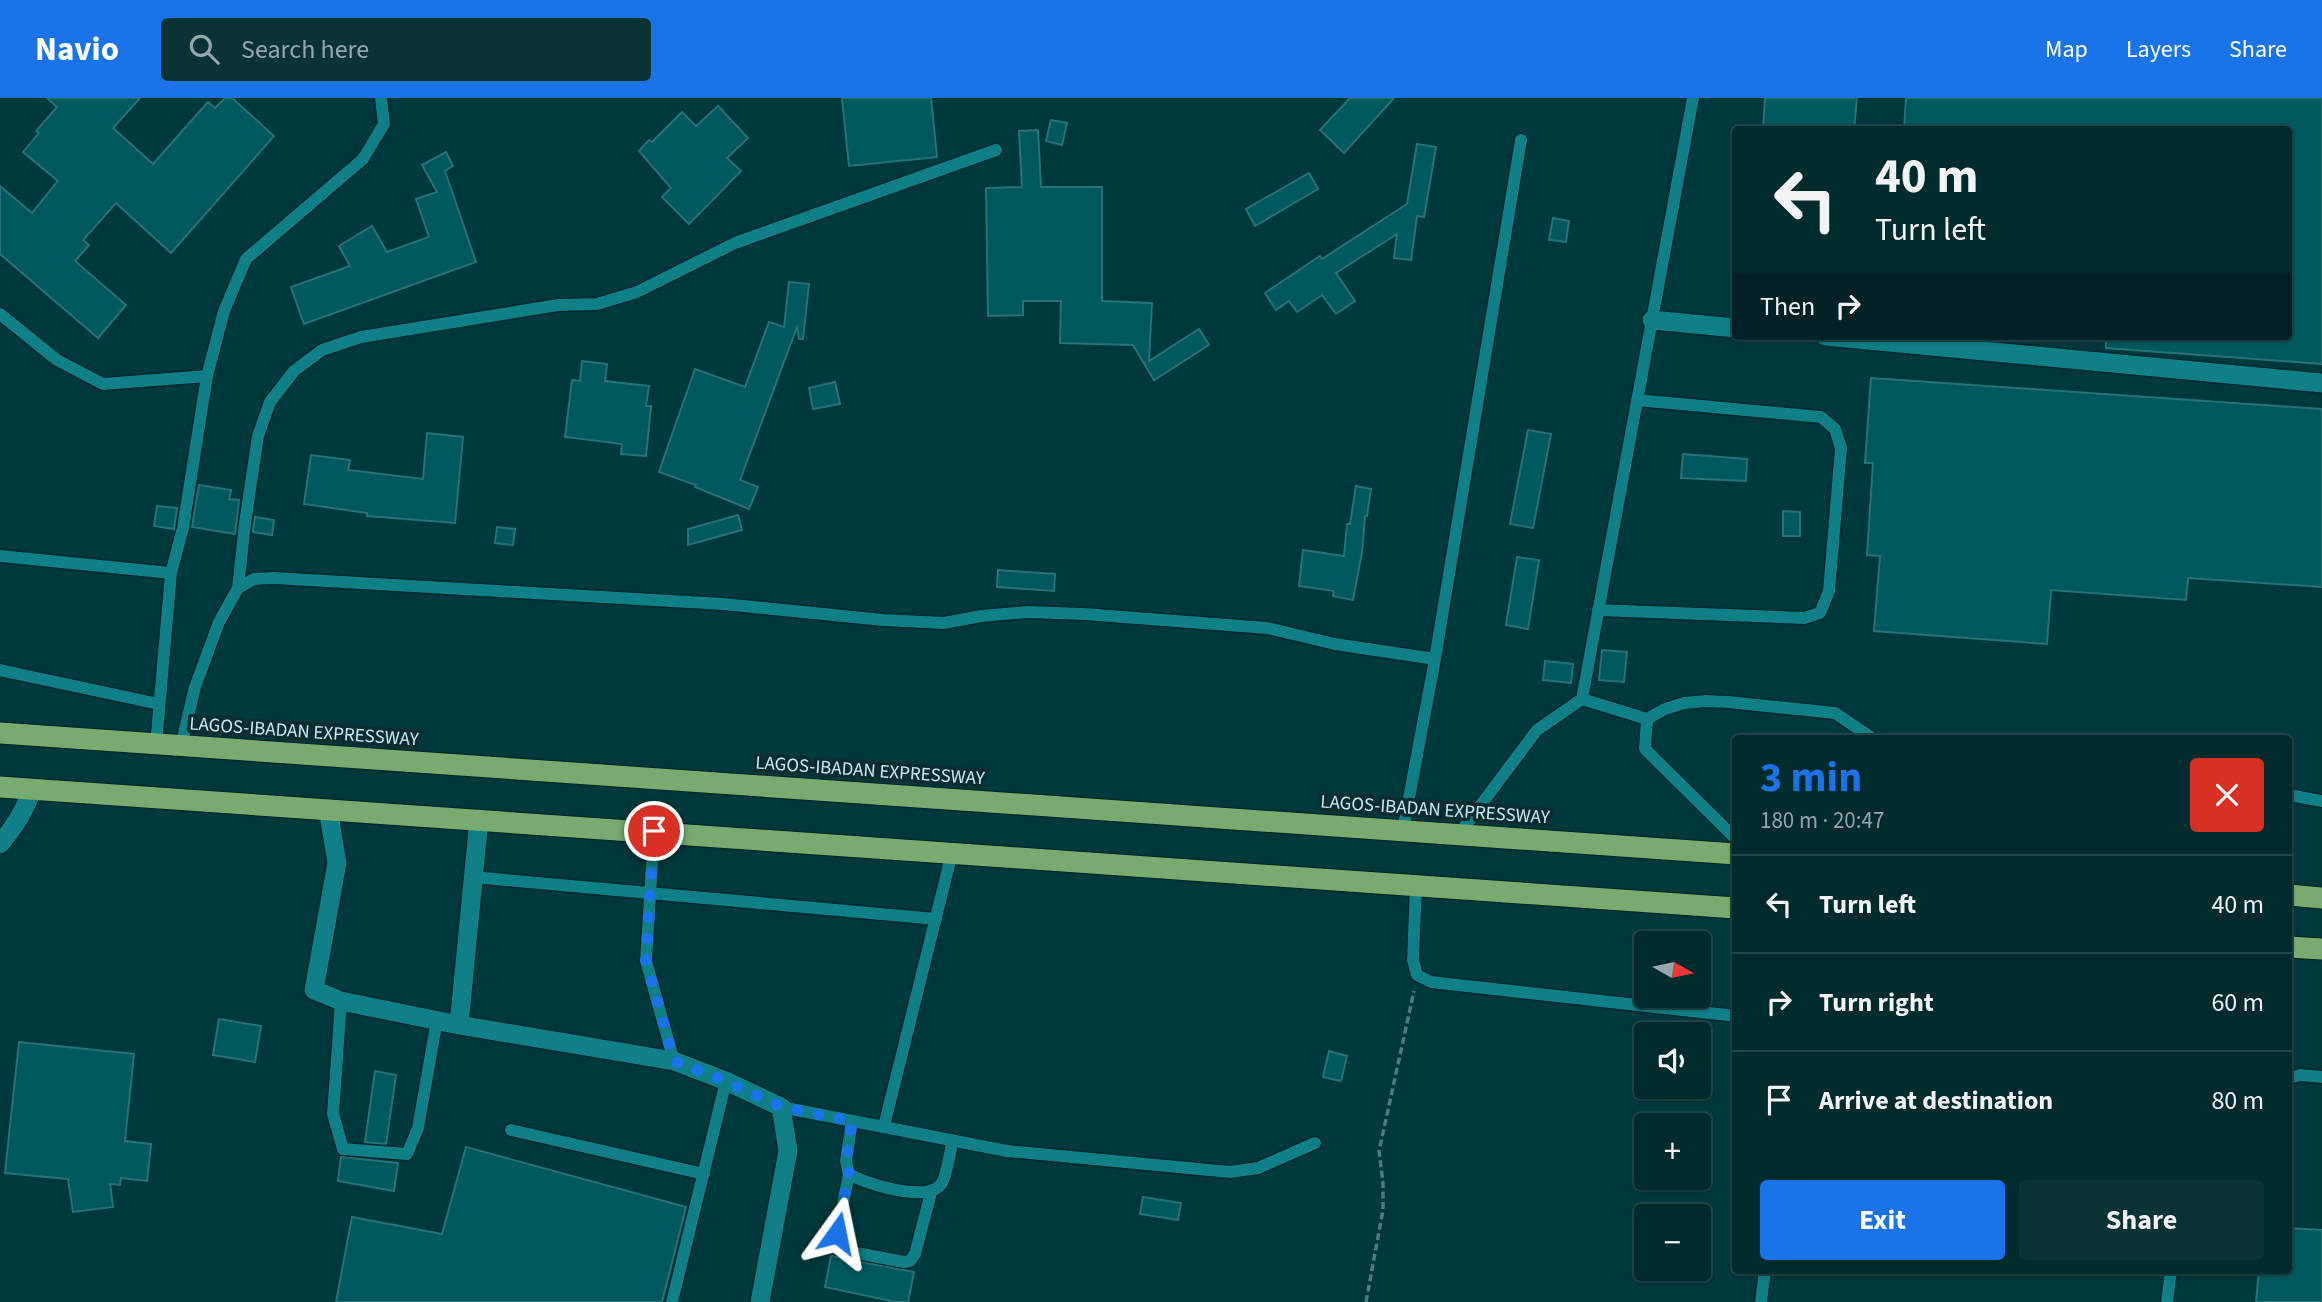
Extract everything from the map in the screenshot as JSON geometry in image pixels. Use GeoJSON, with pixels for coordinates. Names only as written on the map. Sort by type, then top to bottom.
{"type":"FeatureCollection","features":[{"type":"Feature","properties":{"kind":"highway","name":"LAGOS-IBADAN EXPRESSWAY"},"geometry":{"type":"LineString","coordinates":[[0,733],[1732,854]]}},
{"type":"Feature","properties":{"kind":"highway"},"geometry":{"type":"LineString","coordinates":[[0,787],[1732,908]]}},
{"type":"Feature","properties":{"kind":"highway"},"geometry":{"type":"LineString","coordinates":[[2292,895],[2322,898]]}},
{"type":"Feature","properties":{"kind":"highway"},"geometry":{"type":"LineString","coordinates":[[2292,947],[2322,949]]}},
{"type":"Feature","properties":{"kind":"street"},"geometry":{"type":"LineString","coordinates":[[1652,320],[1732,328]]}},
{"type":"Feature","properties":{"kind":"street"},"geometry":{"type":"LineString","coordinates":[[1867,340],[2322,383]]}},
{"type":"Feature","properties":{"kind":"street"},"geometry":{"type":"LineString","coordinates":[[0,844],[18,822],[32,789]]}},
{"type":"Feature","properties":{"kind":"street"},"geometry":{"type":"LineString","coordinates":[[328,809],[337,863],[314,990],[341,1001],[459,1025],[674,1061],[726,1081],[781,1107],[788,1151],[760,1302]]}},
{"type":"Feature","properties":{"kind":"street"},"geometry":{"type":"LineString","coordinates":[[459,1025],[479,819]]}},
{"type":"Feature","properties":{"kind":"lane"},"geometry":{"type":"LineString","coordinates":[[156,745],[171,573],[183,528],[207,376],[224,311],[246,259],[363,159],[384,124],[381,98]]}},
{"type":"Feature","properties":{"kind":"lane"},"geometry":{"type":"LineString","coordinates":[[1459,834],[1537,730],[1582,699],[1693,98]]}},
{"type":"Feature","properties":{"kind":"lane"},"geometry":{"type":"LineString","coordinates":[[1403,830],[1435,659],[1521,140]]}},
{"type":"Feature","properties":{"kind":"lane"},"geometry":{"type":"LineString","coordinates":[[181,746],[200,674],[219,622],[238,588],[244,523],[258,436],[270,402],[293,371],[322,350],[361,337],[558,305],[597,303],[637,292],[735,243],[996,150]]}},
{"type":"Feature","properties":{"kind":"lane"},"geometry":{"type":"LineString","coordinates":[[0,314],[57,360],[103,384],[207,376]]}},
{"type":"Feature","properties":{"kind":"lane"},"geometry":{"type":"LineString","coordinates":[[1598,610],[1804,618],[1820,613],[1829,591],[1841,448],[1835,429],[1821,417],[1637,400]]}},
{"type":"Feature","properties":{"kind":"lane"},"geometry":{"type":"LineString","coordinates":[[0,556],[171,573]]}},
{"type":"Feature","properties":{"kind":"lane"},"geometry":{"type":"LineString","coordinates":[[238,588],[254,579],[274,578],[723,604],[883,620],[944,623],[981,616],[1028,612],[1084,614],[1267,628],[1335,644],[1435,659]]}},
{"type":"Feature","properties":{"kind":"lane"},"geometry":{"type":"LineString","coordinates":[[0,670],[159,704]]}},
{"type":"Feature","properties":{"kind":"lane"},"geometry":{"type":"LineString","coordinates":[[1582,699],[1647,719],[1684,703],[1706,701],[1835,713],[1868,735]]}},
{"type":"Feature","properties":{"kind":"lane"},"geometry":{"type":"LineString","coordinates":[[1647,719],[1645,749],[1732,835]]}},
{"type":"Feature","properties":{"kind":"lane"},"geometry":{"type":"LineString","coordinates":[[2292,796],[2322,801]]}},
{"type":"Feature","properties":{"kind":"lane"},"geometry":{"type":"LineString","coordinates":[[654,831],[646,961],[674,1061]]}},
{"type":"Feature","properties":{"kind":"lane"},"geometry":{"type":"LineString","coordinates":[[884,1126],[952,853]]}},
{"type":"Feature","properties":{"kind":"lane"},"geometry":{"type":"LineString","coordinates":[[473,877],[936,919]]}},
{"type":"Feature","properties":{"kind":"lane"},"geometry":{"type":"LineString","coordinates":[[1416,885],[1413,960],[1417,975],[1431,982],[1732,1016]]}},
{"type":"Feature","properties":{"kind":"lane"},"geometry":{"type":"LineString","coordinates":[[341,1001],[333,1114],[343,1149],[407,1154],[418,1128],[437,1020]]}},
{"type":"Feature","properties":{"kind":"lane"},"geometry":{"type":"LineString","coordinates":[[2292,1077],[2300,1075],[2322,1077]]}},
{"type":"Feature","properties":{"kind":"lane"},"geometry":{"type":"LineString","coordinates":[[673,1302],[726,1081]]}},
{"type":"Feature","properties":{"kind":"lane"},"geometry":{"type":"LineString","coordinates":[[781,1107],[1007,1152],[1230,1172],[1258,1168],[1315,1143]]}},
{"type":"Feature","properties":{"kind":"lane"},"geometry":{"type":"LineString","coordinates":[[852,1121],[846,1161],[849,1174],[837,1233],[838,1249],[904,1262],[910,1261],[915,1254],[931,1193],[942,1183],[953,1140]]}},
{"type":"Feature","properties":{"kind":"lane"},"geometry":{"type":"LineString","coordinates":[[511,1130],[704,1174]]}},
{"type":"Feature","properties":{"kind":"lane"},"geometry":{"type":"LineString","coordinates":[[849,1174],[858,1179],[916,1194],[931,1193]]}},
{"type":"Feature","properties":{"kind":"lane"},"geometry":{"type":"LineString","coordinates":[[1761,1302],[1764,1274]]}},
{"type":"Feature","properties":{"kind":"lane"},"geometry":{"type":"LineString","coordinates":[[2167,1302],[2170,1274]]}},
{"type":"Feature","properties":{"kind":"path"},"geometry":{"type":"LineString","coordinates":[[1366,1302],[1382,1210],[1383,1183],[1379,1151],[1417,975]]}},
{"type":"Feature","properties":{"kind":"building"},"geometry":{"type":"Polygon","coordinates":[[[47,98],[140,98],[113,128],[153,164],[208,102],[215,108],[225,98],[232,98],[274,136],[171,253],[116,203],[83,240],[89,245],[75,261],[126,305],[98,338],[0,254],[0,186],[32,213],[58,181],[23,152],[39,133],[36,131],[57,107],[47,98]]]}},
{"type":"Feature","properties":{"kind":"building"},"geometry":{"type":"Polygon","coordinates":[[[842,98],[931,98],[937,157],[849,166],[842,98]]]}},
{"type":"Feature","properties":{"kind":"building"},"geometry":{"type":"Polygon","coordinates":[[[1350,98],[1394,98],[1344,153],[1320,130],[1350,98]]]}},
{"type":"Feature","properties":{"kind":"building"},"geometry":{"type":"Polygon","coordinates":[[[1765,98],[1857,98],[1854,126],[1763,126],[1765,98]]]}},
{"type":"Feature","properties":{"kind":"building"},"geometry":{"type":"Polygon","coordinates":[[[1906,98],[2322,98],[2322,364],[2106,348],[2106,340],[2292,340],[2292,126],[1904,126],[1906,98]]]}},
{"type":"Feature","properties":{"kind":"building"},"geometry":{"type":"Polygon","coordinates":[[[718,106],[748,138],[727,158],[741,171],[689,224],[662,197],[671,188],[639,151],[682,112],[696,126],[718,106]]]}},
{"type":"Feature","properties":{"kind":"building"},"geometry":{"type":"Polygon","coordinates":[[[1051,120],[1067,123],[1062,145],[1046,141],[1051,120]]]}},
{"type":"Feature","properties":{"kind":"building"},"geometry":{"type":"Polygon","coordinates":[[[1038,130],[1041,187],[1102,187],[1102,301],[1152,303],[1149,361],[1199,329],[1209,345],[1154,380],[1133,345],[1060,343],[1061,301],[1023,301],[1023,315],[988,316],[986,188],[1022,187],[1019,131],[1038,130]]]}},
{"type":"Feature","properties":{"kind":"building"},"geometry":{"type":"Polygon","coordinates":[[[1417,144],[1436,147],[1424,217],[1417,216],[1411,260],[1394,258],[1397,234],[1336,273],[1355,301],[1336,314],[1322,295],[1297,312],[1289,301],[1276,310],[1265,293],[1320,256],[1322,259],[1407,204],[1417,144]]]}},
{"type":"Feature","properties":{"kind":"building"},"geometry":{"type":"Polygon","coordinates":[[[446,152],[453,166],[445,171],[476,262],[304,324],[291,287],[350,266],[339,246],[372,226],[387,252],[429,237],[416,199],[437,192],[422,165],[446,152]]]}},
{"type":"Feature","properties":{"kind":"building"},"geometry":{"type":"Polygon","coordinates":[[[1309,173],[1318,189],[1255,226],[1246,209],[1309,173]]]}},
{"type":"Feature","properties":{"kind":"building"},"geometry":{"type":"Polygon","coordinates":[[[1553,218],[1569,221],[1566,242],[1549,240],[1553,218]]]}},
{"type":"Feature","properties":{"kind":"building"},"geometry":{"type":"Polygon","coordinates":[[[789,282],[809,284],[803,339],[799,339],[797,327],[740,480],[758,487],[749,509],[659,472],[695,369],[745,387],[769,322],[784,327],[789,282]]]}},
{"type":"Feature","properties":{"kind":"building"},"geometry":{"type":"Polygon","coordinates":[[[582,361],[607,364],[605,381],[649,386],[646,406],[651,406],[646,456],[621,454],[622,444],[565,437],[572,380],[580,381],[582,361]]]}},
{"type":"Feature","properties":{"kind":"building"},"geometry":{"type":"Polygon","coordinates":[[[1871,378],[2322,409],[2322,587],[2188,578],[2186,600],[2051,590],[2047,644],[1874,631],[1880,556],[1867,555],[1873,463],[1865,463],[1871,378]]]}},
{"type":"Feature","properties":{"kind":"building"},"geometry":{"type":"Polygon","coordinates":[[[835,382],[840,404],[813,409],[809,388],[835,382]]]}},
{"type":"Feature","properties":{"kind":"building"},"geometry":{"type":"Polygon","coordinates":[[[1528,430],[1551,434],[1533,528],[1510,524],[1528,430]]]}},
{"type":"Feature","properties":{"kind":"building"},"geometry":{"type":"Polygon","coordinates":[[[427,433],[463,437],[455,523],[367,516],[367,513],[304,504],[311,455],[350,460],[348,470],[423,479],[427,433]]]}},
{"type":"Feature","properties":{"kind":"building"},"geometry":{"type":"Polygon","coordinates":[[[1683,454],[1747,459],[1746,481],[1681,478],[1683,454]]]}},
{"type":"Feature","properties":{"kind":"building"},"geometry":{"type":"Polygon","coordinates":[[[199,485],[231,490],[229,499],[239,500],[235,534],[192,527],[199,485]]]}},
{"type":"Feature","properties":{"kind":"building"},"geometry":{"type":"Polygon","coordinates":[[[1356,486],[1371,489],[1353,600],[1333,596],[1334,591],[1299,586],[1303,550],[1344,556],[1347,524],[1350,524],[1356,486]]]}},
{"type":"Feature","properties":{"kind":"building"},"geometry":{"type":"Polygon","coordinates":[[[157,506],[177,508],[174,529],[154,526],[157,506]]]}},
{"type":"Feature","properties":{"kind":"building"},"geometry":{"type":"Polygon","coordinates":[[[1783,511],[1800,512],[1800,536],[1783,536],[1783,511]]]}},
{"type":"Feature","properties":{"kind":"building"},"geometry":{"type":"Polygon","coordinates":[[[738,515],[742,530],[688,545],[688,529],[738,515]]]}},
{"type":"Feature","properties":{"kind":"building"},"geometry":{"type":"Polygon","coordinates":[[[255,517],[274,520],[272,535],[253,532],[255,517]]]}},
{"type":"Feature","properties":{"kind":"building"},"geometry":{"type":"Polygon","coordinates":[[[497,527],[515,529],[513,545],[495,543],[497,527]]]}},
{"type":"Feature","properties":{"kind":"building"},"geometry":{"type":"Polygon","coordinates":[[[1517,557],[1539,560],[1528,629],[1506,625],[1517,557]]]}},
{"type":"Feature","properties":{"kind":"building"},"geometry":{"type":"Polygon","coordinates":[[[998,570],[1055,574],[1054,591],[997,587],[998,570]]]}},
{"type":"Feature","properties":{"kind":"building"},"geometry":{"type":"Polygon","coordinates":[[[1602,650],[1627,652],[1624,682],[1599,680],[1602,650]]]}},
{"type":"Feature","properties":{"kind":"building"},"geometry":{"type":"Polygon","coordinates":[[[1545,661],[1573,664],[1571,683],[1543,680],[1545,661]]]}},
{"type":"Feature","properties":{"kind":"building"},"geometry":{"type":"Polygon","coordinates":[[[219,1019],[261,1026],[255,1062],[213,1055],[219,1019]]]}},
{"type":"Feature","properties":{"kind":"building"},"geometry":{"type":"Polygon","coordinates":[[[19,1042],[134,1054],[125,1141],[151,1144],[147,1181],[121,1178],[120,1185],[110,1184],[113,1207],[73,1212],[68,1179],[5,1173],[19,1042]]]}},
{"type":"Feature","properties":{"kind":"building"},"geometry":{"type":"Polygon","coordinates":[[[1329,1051],[1347,1056],[1341,1081],[1323,1077],[1329,1051]]]}},
{"type":"Feature","properties":{"kind":"building"},"geometry":{"type":"Polygon","coordinates":[[[375,1071],[396,1075],[386,1144],[365,1142],[375,1071]]]}},
{"type":"Feature","properties":{"kind":"building"},"geometry":{"type":"Polygon","coordinates":[[[466,1147],[686,1207],[662,1302],[336,1302],[352,1217],[442,1234],[466,1147]]]}},
{"type":"Feature","properties":{"kind":"building"},"geometry":{"type":"Polygon","coordinates":[[[341,1157],[398,1163],[394,1191],[338,1181],[341,1157]]]}},
{"type":"Feature","properties":{"kind":"building"},"geometry":{"type":"Polygon","coordinates":[[[1143,1197],[1181,1203],[1178,1220],[1140,1214],[1143,1197]]]}},
{"type":"Feature","properties":{"kind":"building"},"geometry":{"type":"Polygon","coordinates":[[[2292,1228],[2322,1230],[2322,1302],[2256,1302],[2259,1274],[2292,1274],[2292,1228]]]}},
{"type":"Feature","properties":{"kind":"building"},"geometry":{"type":"Polygon","coordinates":[[[831,1256],[914,1272],[908,1302],[896,1302],[825,1287],[831,1256]]]}},
{"type":"Feature","properties":{"kind":"route"},"geometry":{"type":"LineString","coordinates":[[654,831],[646,961],[674,1061],[726,1081],[781,1107],[852,1121],[846,1161],[849,1174],[837,1233]]}}]}
